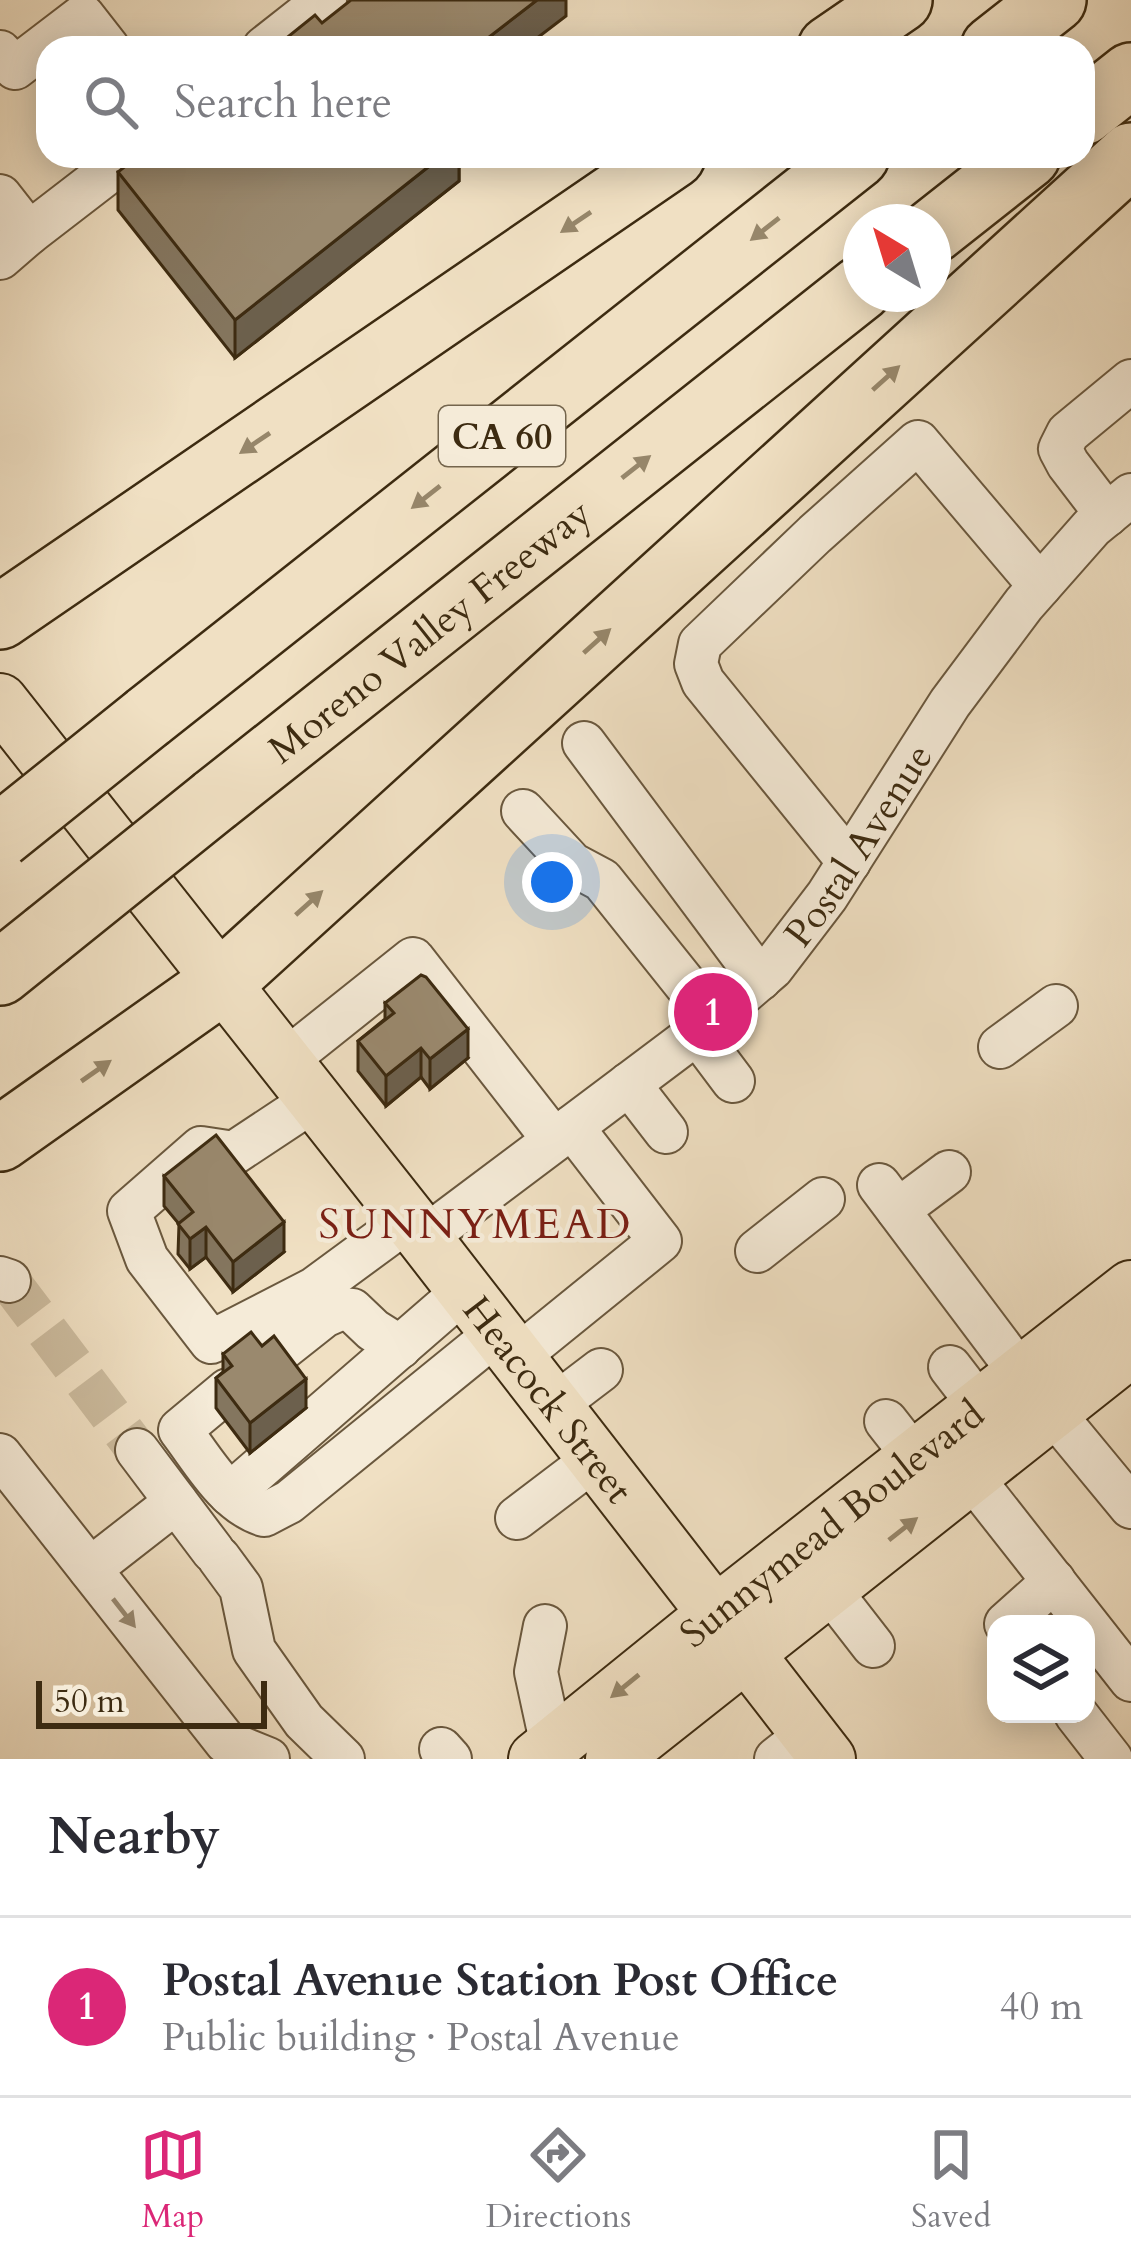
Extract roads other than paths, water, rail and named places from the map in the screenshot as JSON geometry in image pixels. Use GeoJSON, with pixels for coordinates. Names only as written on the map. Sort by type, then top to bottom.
{"type":"FeatureCollection","features":[{"type":"Feature","properties":{"kind":"highway"},"geometry":{"type":"LineString","coordinates":[[848,36],[900,0]]}},
{"type":"Feature","properties":{"kind":"highway"},"geometry":{"type":"LineString","coordinates":[[1008,36],[1054,0]]}},
{"type":"Feature","properties":{"kind":"highway"},"geometry":{"type":"LineString","coordinates":[[1095,103],[1131,75]]}},
{"type":"Feature","properties":{"kind":"highway"},"geometry":{"type":"LineString","coordinates":[[0,1139],[222,982],[1131,155]]}},
{"type":"Feature","properties":{"kind":"highway"},"geometry":{"type":"LineString","coordinates":[[0,617],[655,168]]}},
{"type":"Feature","properties":{"kind":"highway","name":"CA 60"},"geometry":{"type":"LineString","coordinates":[[0,836],[842,168]]}},
{"type":"Feature","properties":{"kind":"highway"},"geometry":{"type":"LineString","coordinates":[[951,217],[1013,168]]}},
{"type":"Feature","properties":{"kind":"highway","name":"Moreno Valley Freeway"},"geometry":{"type":"LineString","coordinates":[[23,955],[843,302]]}},
{"type":"Feature","properties":{"kind":"main road","name":"Heacock Street"},"geometry":{"type":"LineString","coordinates":[[0,700],[596,1458],[730,1633],[804,1750]]}},
{"type":"Feature","properties":{"kind":"main road","name":"Sunnymead Boulevard"},"geometry":{"type":"LineString","coordinates":[[544,1753],[730,1633],[828,1588],[970,1475],[1000,1390],[1131,1288]]}},
{"type":"Feature","properties":{"kind":"main road","name":"Sunnymead Boulevard"},"geometry":{"type":"LineString","coordinates":[[613,1759],[900,1439],[1000,1390],[1131,1349]]}},
{"type":"Feature","properties":{"kind":"street"},"geometry":{"type":"LineString","coordinates":[[280,36],[325,0]]}},
{"type":"Feature","properties":{"kind":"street"},"geometry":{"type":"LineString","coordinates":[[62,36],[92,16]]}},
{"type":"Feature","properties":{"kind":"street"},"geometry":{"type":"LineString","coordinates":[[0,52],[15,68],[36,54]]}},
{"type":"Feature","properties":{"kind":"street"},"geometry":{"type":"LineString","coordinates":[[0,196],[15,245],[114,168]]}},
{"type":"Feature","properties":{"kind":"street"},"geometry":{"type":"LineString","coordinates":[[1119,505],[1068,464],[1060,448],[1068,433],[1131,381]]}},
{"type":"Feature","properties":{"kind":"street"},"geometry":{"type":"LineString","coordinates":[[849,862],[704,682],[696,664],[700,644],[918,442],[1040,586]]}},
{"type":"Feature","properties":{"kind":"street","name":"Postal Avenue"},"geometry":{"type":"LineString","coordinates":[[300,1081],[234,1153],[201,1148],[129,1210],[147,1259],[212,1342],[416,1229],[563,1133],[705,1026],[772,968],[827,896],[950,703],[1040,586],[1092,527],[1119,505]]}},
{"type":"Feature","properties":{"kind":"street"},"geometry":{"type":"LineString","coordinates":[[584,742],[760,979]]}},
{"type":"Feature","properties":{"kind":"street"},"geometry":{"type":"LineString","coordinates":[[524,811],[572,864],[602,880],[705,1026],[733,1081]]}},
{"type":"Feature","properties":{"kind":"street"},"geometry":{"type":"LineString","coordinates":[[300,1081],[413,959],[660,1241],[493,1326],[289,1502],[264,1515],[230,1494],[180,1430],[324,1316],[340,1309],[352,1310],[400,1347]]}},
{"type":"Feature","properties":{"kind":"street"},"geometry":{"type":"LineString","coordinates":[[1000,1047],[1056,1006]]}},
{"type":"Feature","properties":{"kind":"street"},"geometry":{"type":"LineString","coordinates":[[629,1084],[665,1132]]}},
{"type":"Feature","properties":{"kind":"street"},"geometry":{"type":"LineString","coordinates":[[949,1172],[889,1198],[1000,1390],[1131,1507]]}},
{"type":"Feature","properties":{"kind":"street"},"geometry":{"type":"LineString","coordinates":[[757,1252],[823,1199]]}},
{"type":"Feature","properties":{"kind":"street"},"geometry":{"type":"LineString","coordinates":[[230,1494],[400,1347],[493,1326]]}},
{"type":"Feature","properties":{"kind":"street"},"geometry":{"type":"LineString","coordinates":[[555,1405],[601,1370]]}},
{"type":"Feature","properties":{"kind":"street"},"geometry":{"type":"LineString","coordinates":[[137,1450],[211,1548],[254,1650],[324,1753]]}},
{"type":"Feature","properties":{"kind":"street"},"geometry":{"type":"LineString","coordinates":[[0,1455],[226,1742],[268,1759]]}},
{"type":"Feature","properties":{"kind":"street"},"geometry":{"type":"LineString","coordinates":[[517,1518],[596,1458]]}},
{"type":"Feature","properties":{"kind":"street"},"geometry":{"type":"LineString","coordinates":[[970,1475],[1131,1680]]}},
{"type":"Feature","properties":{"kind":"street"},"geometry":{"type":"LineString","coordinates":[[90,1569],[211,1548]]}},
{"type":"Feature","properties":{"kind":"street"},"geometry":{"type":"LineString","coordinates":[[1016,1615],[1054,1581]]}},
{"type":"Feature","properties":{"kind":"street"},"geometry":{"type":"LineString","coordinates":[[828,1588],[873,1646]]}},
{"type":"Feature","properties":{"kind":"street"},"geometry":{"type":"LineString","coordinates":[[544,1753],[536,1672],[545,1625]]}},
{"type":"Feature","properties":{"kind":"street"},"geometry":{"type":"LineString","coordinates":[[1083,1723],[1111,1759]]}},
{"type":"Feature","properties":{"kind":"tunnel"},"geometry":{"type":"LineString","coordinates":[[9,1281],[137,1450]]}},
{"type":"Feature","properties":{"kind":"place","name":"Postal Avenue Station Post Office"},"geometry":{"type":"Point","coordinates":[713,1012]}},
{"type":"Feature","properties":{"kind":"district","name":"SUNNYMEAD"},"geometry":{"type":"Point","coordinates":[476,1223]}}]}
